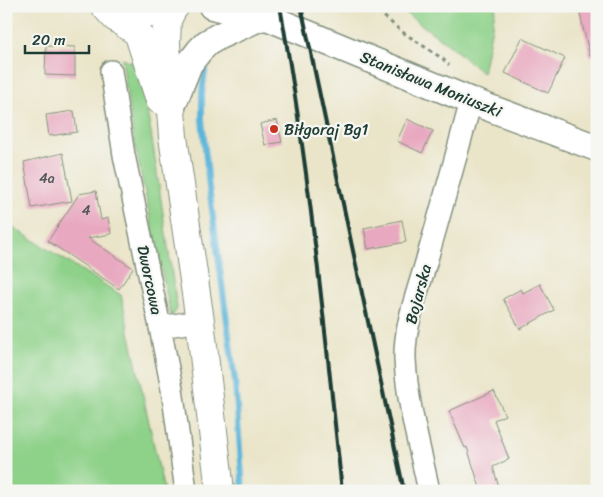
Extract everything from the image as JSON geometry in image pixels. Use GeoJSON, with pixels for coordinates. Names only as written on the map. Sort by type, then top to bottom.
{"type":"FeatureCollection","features":[{"type":"Feature","properties":{"kind":"main road"},"geometry":{"type":"LineString","coordinates":[[105,6],[117,19],[139,35],[173,137]]}},
{"type":"Feature","properties":{"kind":"main road"},"geometry":{"type":"LineString","coordinates":[[132,6],[151,13],[161,13],[174,7]]}},
{"type":"Feature","properties":{"kind":"main road"},"geometry":{"type":"LineString","coordinates":[[174,7],[167,20],[166,34],[173,137],[200,321],[220,491]]}},
{"type":"Feature","properties":{"kind":"street","name":"Stanisława Moniuszki"},"geometry":{"type":"LineString","coordinates":[[212,6],[261,14],[470,100],[597,148]]}},
{"type":"Feature","properties":{"kind":"street"},"geometry":{"type":"LineString","coordinates":[[171,109],[189,64],[200,50],[219,36],[261,14]]}},
{"type":"Feature","properties":{"kind":"street","name":"Dworcowa"},"geometry":{"type":"LineString","coordinates":[[111,71],[124,155],[172,389],[186,491]]}},
{"type":"Feature","properties":{"kind":"street","name":"Bojarska"},"geometry":{"type":"LineString","coordinates":[[430,491],[410,397],[405,358],[407,335],[413,304],[470,100]]}},
{"type":"Feature","properties":{"kind":"street"},"geometry":{"type":"LineString","coordinates":[[160,327],[200,321]]}},
{"type":"Feature","properties":{"kind":"path"},"geometry":{"type":"LineString","coordinates":[[372,6],[401,31],[443,59],[450,66]]}},
{"type":"Feature","properties":{"kind":"green space"},"geometry":{"type":"Polygon","coordinates":[[[396,6],[496,6],[483,73],[449,45],[396,6]]]}},
{"type":"Feature","properties":{"kind":"green space"},"geometry":{"type":"Polygon","coordinates":[[[122,58],[129,63],[131,63],[130,61],[137,62],[152,137],[177,308],[171,316],[133,136],[122,58]]]}},
{"type":"Feature","properties":{"kind":"green space"},"geometry":{"type":"Polygon","coordinates":[[[6,223],[121,295],[164,491],[6,491],[6,223]]]}},
{"type":"Feature","properties":{"kind":"building"},"geometry":{"type":"Polygon","coordinates":[[[578,6],[597,6],[597,56],[590,56],[578,6]]]}},
{"type":"Feature","properties":{"kind":"building"},"geometry":{"type":"Polygon","coordinates":[[[522,38],[565,58],[548,93],[505,73],[522,38]]]}},
{"type":"Feature","properties":{"kind":"building"},"geometry":{"type":"Polygon","coordinates":[[[46,46],[75,47],[75,76],[45,75],[46,46]]]}},
{"type":"Feature","properties":{"kind":"building"},"geometry":{"type":"Polygon","coordinates":[[[74,111],[77,132],[49,136],[46,115],[74,111]]]}},
{"type":"Feature","properties":{"kind":"building"},"geometry":{"type":"Polygon","coordinates":[[[407,119],[433,131],[422,153],[397,141],[407,119]]]}},
{"type":"Feature","properties":{"kind":"building"},"geometry":{"type":"Polygon","coordinates":[[[277,120],[282,142],[265,145],[260,124],[277,120]]]}},
{"type":"Feature","properties":{"kind":"building"},"geometry":{"type":"Polygon","coordinates":[[[63,153],[72,201],[32,208],[24,162],[63,153]]]}},
{"type":"Feature","properties":{"kind":"building"},"geometry":{"type":"Polygon","coordinates":[[[96,191],[101,220],[108,218],[111,234],[88,238],[133,268],[119,289],[48,241],[79,194],[96,191]]]}},
{"type":"Feature","properties":{"kind":"building"},"geometry":{"type":"Polygon","coordinates":[[[402,220],[406,242],[368,249],[364,228],[402,220]]]}},
{"type":"Feature","properties":{"kind":"building"},"geometry":{"type":"Polygon","coordinates":[[[540,284],[554,310],[520,329],[503,299],[521,289],[523,293],[540,284]]]}},
{"type":"Feature","properties":{"kind":"building"},"geometry":{"type":"Polygon","coordinates":[[[494,391],[505,415],[494,420],[509,459],[493,467],[500,491],[481,491],[467,447],[465,448],[449,411],[494,391]]]}},
{"type":"Feature","properties":{"kind":"waterway"},"geometry":{"type":"LineString","coordinates":[[205,70],[202,93],[202,119],[209,187],[235,381],[243,491]]}},
{"type":"Feature","properties":{"kind":"railway"},"geometry":{"type":"LineString","coordinates":[[280,6],[308,187],[342,491]]}},
{"type":"Feature","properties":{"kind":"railway"},"geometry":{"type":"LineString","coordinates":[[301,6],[404,491]]}},
{"type":"Feature","properties":{"kind":"place","name":"Biłgoraj Bg1"},"geometry":{"type":"Point","coordinates":[274,129]}}]}
